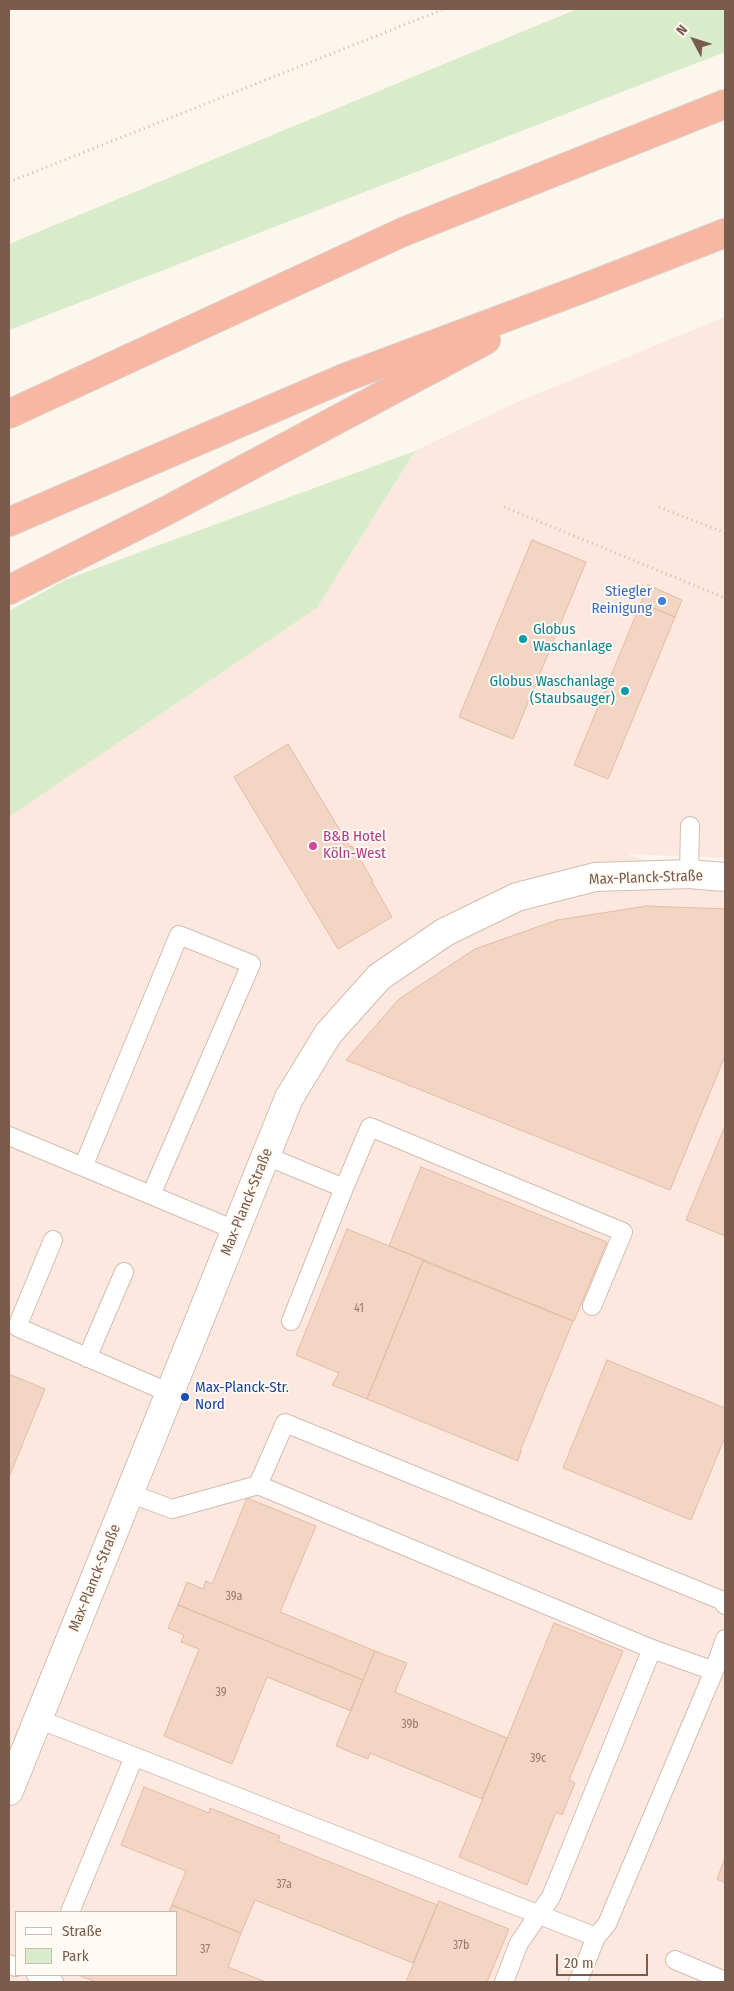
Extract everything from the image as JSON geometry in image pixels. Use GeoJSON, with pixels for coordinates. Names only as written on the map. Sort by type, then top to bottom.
{"type":"FeatureCollection","features":[{"type":"Feature","properties":{"kind":"highway"},"geometry":{"type":"LineString","coordinates":[[9,414],[403,232],[725,104]]}},
{"type":"Feature","properties":{"kind":"highway"},"geometry":{"type":"LineString","coordinates":[[9,522],[344,378],[725,233]]}},
{"type":"Feature","properties":{"kind":"highway"},"geometry":{"type":"LineString","coordinates":[[9,590],[164,512],[579,290]]}},
{"type":"Feature","properties":{"kind":"street","name":"Max-Planck-Straße"},"geometry":{"type":"LineString","coordinates":[[9,1790],[289,1098],[328,1034],[379,977],[445,932],[518,898],[595,877],[689,874],[725,877]]}},
{"type":"Feature","properties":{"kind":"lane"},"geometry":{"type":"LineString","coordinates":[[689,874],[690,826]]}},
{"type":"Feature","properties":{"kind":"lane"},"geometry":{"type":"LineString","coordinates":[[84,1167],[179,935],[251,964],[151,1195]]}},
{"type":"Feature","properties":{"kind":"lane"},"geometry":{"type":"LineString","coordinates":[[291,1321],[370,1127],[623,1232],[592,1306]]}},
{"type":"Feature","properties":{"kind":"lane"},"geometry":{"type":"LineString","coordinates":[[9,1136],[235,1230]]}},
{"type":"Feature","properties":{"kind":"lane"},"geometry":{"type":"LineString","coordinates":[[266,1156],[344,1188]]}},
{"type":"Feature","properties":{"kind":"lane"},"geometry":{"type":"LineString","coordinates":[[53,1240],[16,1327],[170,1393]]}},
{"type":"Feature","properties":{"kind":"lane"},"geometry":{"type":"LineString","coordinates":[[87,1358],[124,1272]]}},
{"type":"Feature","properties":{"kind":"lane"},"geometry":{"type":"LineString","coordinates":[[258,1485],[285,1423],[721,1600],[725,1605]]}},
{"type":"Feature","properties":{"kind":"lane"},"geometry":{"type":"LineString","coordinates":[[130,1493],[172,1508],[258,1485],[652,1649],[714,1671]]}},
{"type":"Feature","properties":{"kind":"lane"},"geometry":{"type":"LineString","coordinates":[[578,1982],[596,1937],[607,1924],[714,1671],[725,1640]]}},
{"type":"Feature","properties":{"kind":"lane"},"geometry":{"type":"LineString","coordinates":[[504,1982],[519,1943],[551,1897],[652,1649]]}},
{"type":"Feature","properties":{"kind":"lane"},"geometry":{"type":"LineString","coordinates":[[38,1719],[596,1937]]}},
{"type":"Feature","properties":{"kind":"lane"},"geometry":{"type":"LineString","coordinates":[[70,1911],[134,1757]]}},
{"type":"Feature","properties":{"kind":"lane"},"geometry":{"type":"LineString","coordinates":[[675,1960],[725,1981]]}},
{"type":"Feature","properties":{"kind":"path"},"geometry":{"type":"LineString","coordinates":[[9,182],[444,9]]}},
{"type":"Feature","properties":{"kind":"path"},"geometry":{"type":"LineString","coordinates":[[504,507],[725,598]]}},
{"type":"Feature","properties":{"kind":"path"},"geometry":{"type":"LineString","coordinates":[[659,507],[725,533]]}},
{"type":"Feature","properties":{"kind":"shaded area"},"geometry":{"type":"Polygon","coordinates":[[[725,317],[725,858],[628,854],[725,894],[725,1982],[9,1982],[9,817],[317,608],[415,451],[515,403],[725,317]]]}},
{"type":"Feature","properties":{"kind":"green space"},"geometry":{"type":"Polygon","coordinates":[[[577,9],[725,9],[725,52],[9,330],[9,244],[577,9]]]}},
{"type":"Feature","properties":{"kind":"green space"},"geometry":{"type":"Polygon","coordinates":[[[415,451],[317,608],[9,817],[9,611],[67,579],[415,451]]]}},
{"type":"Feature","properties":{"kind":"building","name":"Globus Waschanlage"},"geometry":{"type":"Polygon","coordinates":[[[532,540],[586,562],[513,739],[459,717],[532,540]]]}},
{"type":"Feature","properties":{"kind":"building","name":"Stiegler Reinigung"},"geometry":{"type":"Polygon","coordinates":[[[648,585],[682,600],[675,617],[641,603],[648,585]]]}},
{"type":"Feature","properties":{"kind":"building","name":"Globus Waschanlage (Staubsauger)"},"geometry":{"type":"Polygon","coordinates":[[[641,603],[675,617],[608,779],[574,765],[641,603]]]}},
{"type":"Feature","properties":{"kind":"building","name":"B&B Hotel Köln-West"},"geometry":{"type":"Polygon","coordinates":[[[288,744],[350,847],[352,846],[392,917],[338,949],[234,777],[288,744]]]}},
{"type":"Feature","properties":{"kind":"building"},"geometry":{"type":"Polygon","coordinates":[[[647,906],[725,909],[725,1056],[670,1190],[346,1060],[399,999],[475,949],[557,920],[647,906]]]}},
{"type":"Feature","properties":{"kind":"building"},"geometry":{"type":"Polygon","coordinates":[[[725,1126],[725,1236],[686,1220],[725,1126]]]}},
{"type":"Feature","properties":{"kind":"building"},"geometry":{"type":"Polygon","coordinates":[[[421,1167],[607,1242],[574,1321],[389,1246],[421,1167]]]}},
{"type":"Feature","properties":{"kind":"building"},"geometry":{"type":"Polygon","coordinates":[[[347,1229],[427,1261],[423,1261],[367,1399],[332,1385],[339,1373],[296,1355],[347,1229]]]}},
{"type":"Feature","properties":{"kind":"building"},"geometry":{"type":"Polygon","coordinates":[[[423,1261],[573,1321],[520,1451],[518,1461],[367,1399],[423,1261]]]}},
{"type":"Feature","properties":{"kind":"building"},"geometry":{"type":"Polygon","coordinates":[[[607,1360],[725,1408],[725,1437],[691,1520],[563,1468],[607,1360]]]}},
{"type":"Feature","properties":{"kind":"building"},"geometry":{"type":"Polygon","coordinates":[[[9,1374],[45,1389],[9,1477],[9,1374]]]}},
{"type":"Feature","properties":{"kind":"building"},"geometry":{"type":"Polygon","coordinates":[[[247,1498],[316,1526],[280,1612],[375,1651],[363,1680],[178,1605],[187,1582],[203,1589],[206,1581],[212,1584],[247,1498]]]}},
{"type":"Feature","properties":{"kind":"building"},"geometry":{"type":"Polygon","coordinates":[[[178,1605],[363,1680],[351,1711],[267,1677],[232,1764],[164,1736],[199,1649],[181,1642],[184,1635],[168,1628],[178,1605]]]}},
{"type":"Feature","properties":{"kind":"building"},"geometry":{"type":"Polygon","coordinates":[[[554,1623],[623,1651],[569,1780],[575,1783],[562,1815],[556,1812],[527,1885],[459,1857],[554,1623]]]}},
{"type":"Feature","properties":{"kind":"building"},"geometry":{"type":"Polygon","coordinates":[[[375,1651],[407,1663],[395,1692],[507,1738],[482,1799],[370,1753],[368,1759],[336,1746],[375,1651]]]}},
{"type":"Feature","properties":{"kind":"building"},"geometry":{"type":"Polygon","coordinates":[[[144,1787],[209,1813],[210,1808],[280,1836],[278,1841],[437,1905],[413,1963],[255,1900],[241,1933],[172,1905],[186,1871],[121,1845],[144,1787]]]}},
{"type":"Feature","properties":{"kind":"building"},"geometry":{"type":"Polygon","coordinates":[[[725,1858],[725,1883],[717,1879],[725,1858]]]}},
{"type":"Feature","properties":{"kind":"building"},"geometry":{"type":"Polygon","coordinates":[[[439,1901],[509,1929],[487,1982],[406,1982],[439,1901]]]}},
{"type":"Feature","properties":{"kind":"building"},"geometry":{"type":"Polygon","coordinates":[[[172,1905],[241,1933],[228,1967],[266,1982],[96,1982],[81,1976],[178,1976],[178,1911],[169,1911],[172,1905]]]}},
{"type":"Feature","properties":{"kind":"place","name":"Stiegler Reinigung"},"geometry":{"type":"Point","coordinates":[662,601]}},
{"type":"Feature","properties":{"kind":"place","name":"Globus Waschanlage"},"geometry":{"type":"Point","coordinates":[523,639]}},
{"type":"Feature","properties":{"kind":"place","name":"Globus Waschanlage (Staubsauger)"},"geometry":{"type":"Point","coordinates":[625,691]}},
{"type":"Feature","properties":{"kind":"place","name":"B&B Hotel Köln-West"},"geometry":{"type":"Point","coordinates":[313,846]}},
{"type":"Feature","properties":{"kind":"place","name":"Max-Planck-Str. Nord"},"geometry":{"type":"Point","coordinates":[185,1397]}}]}
